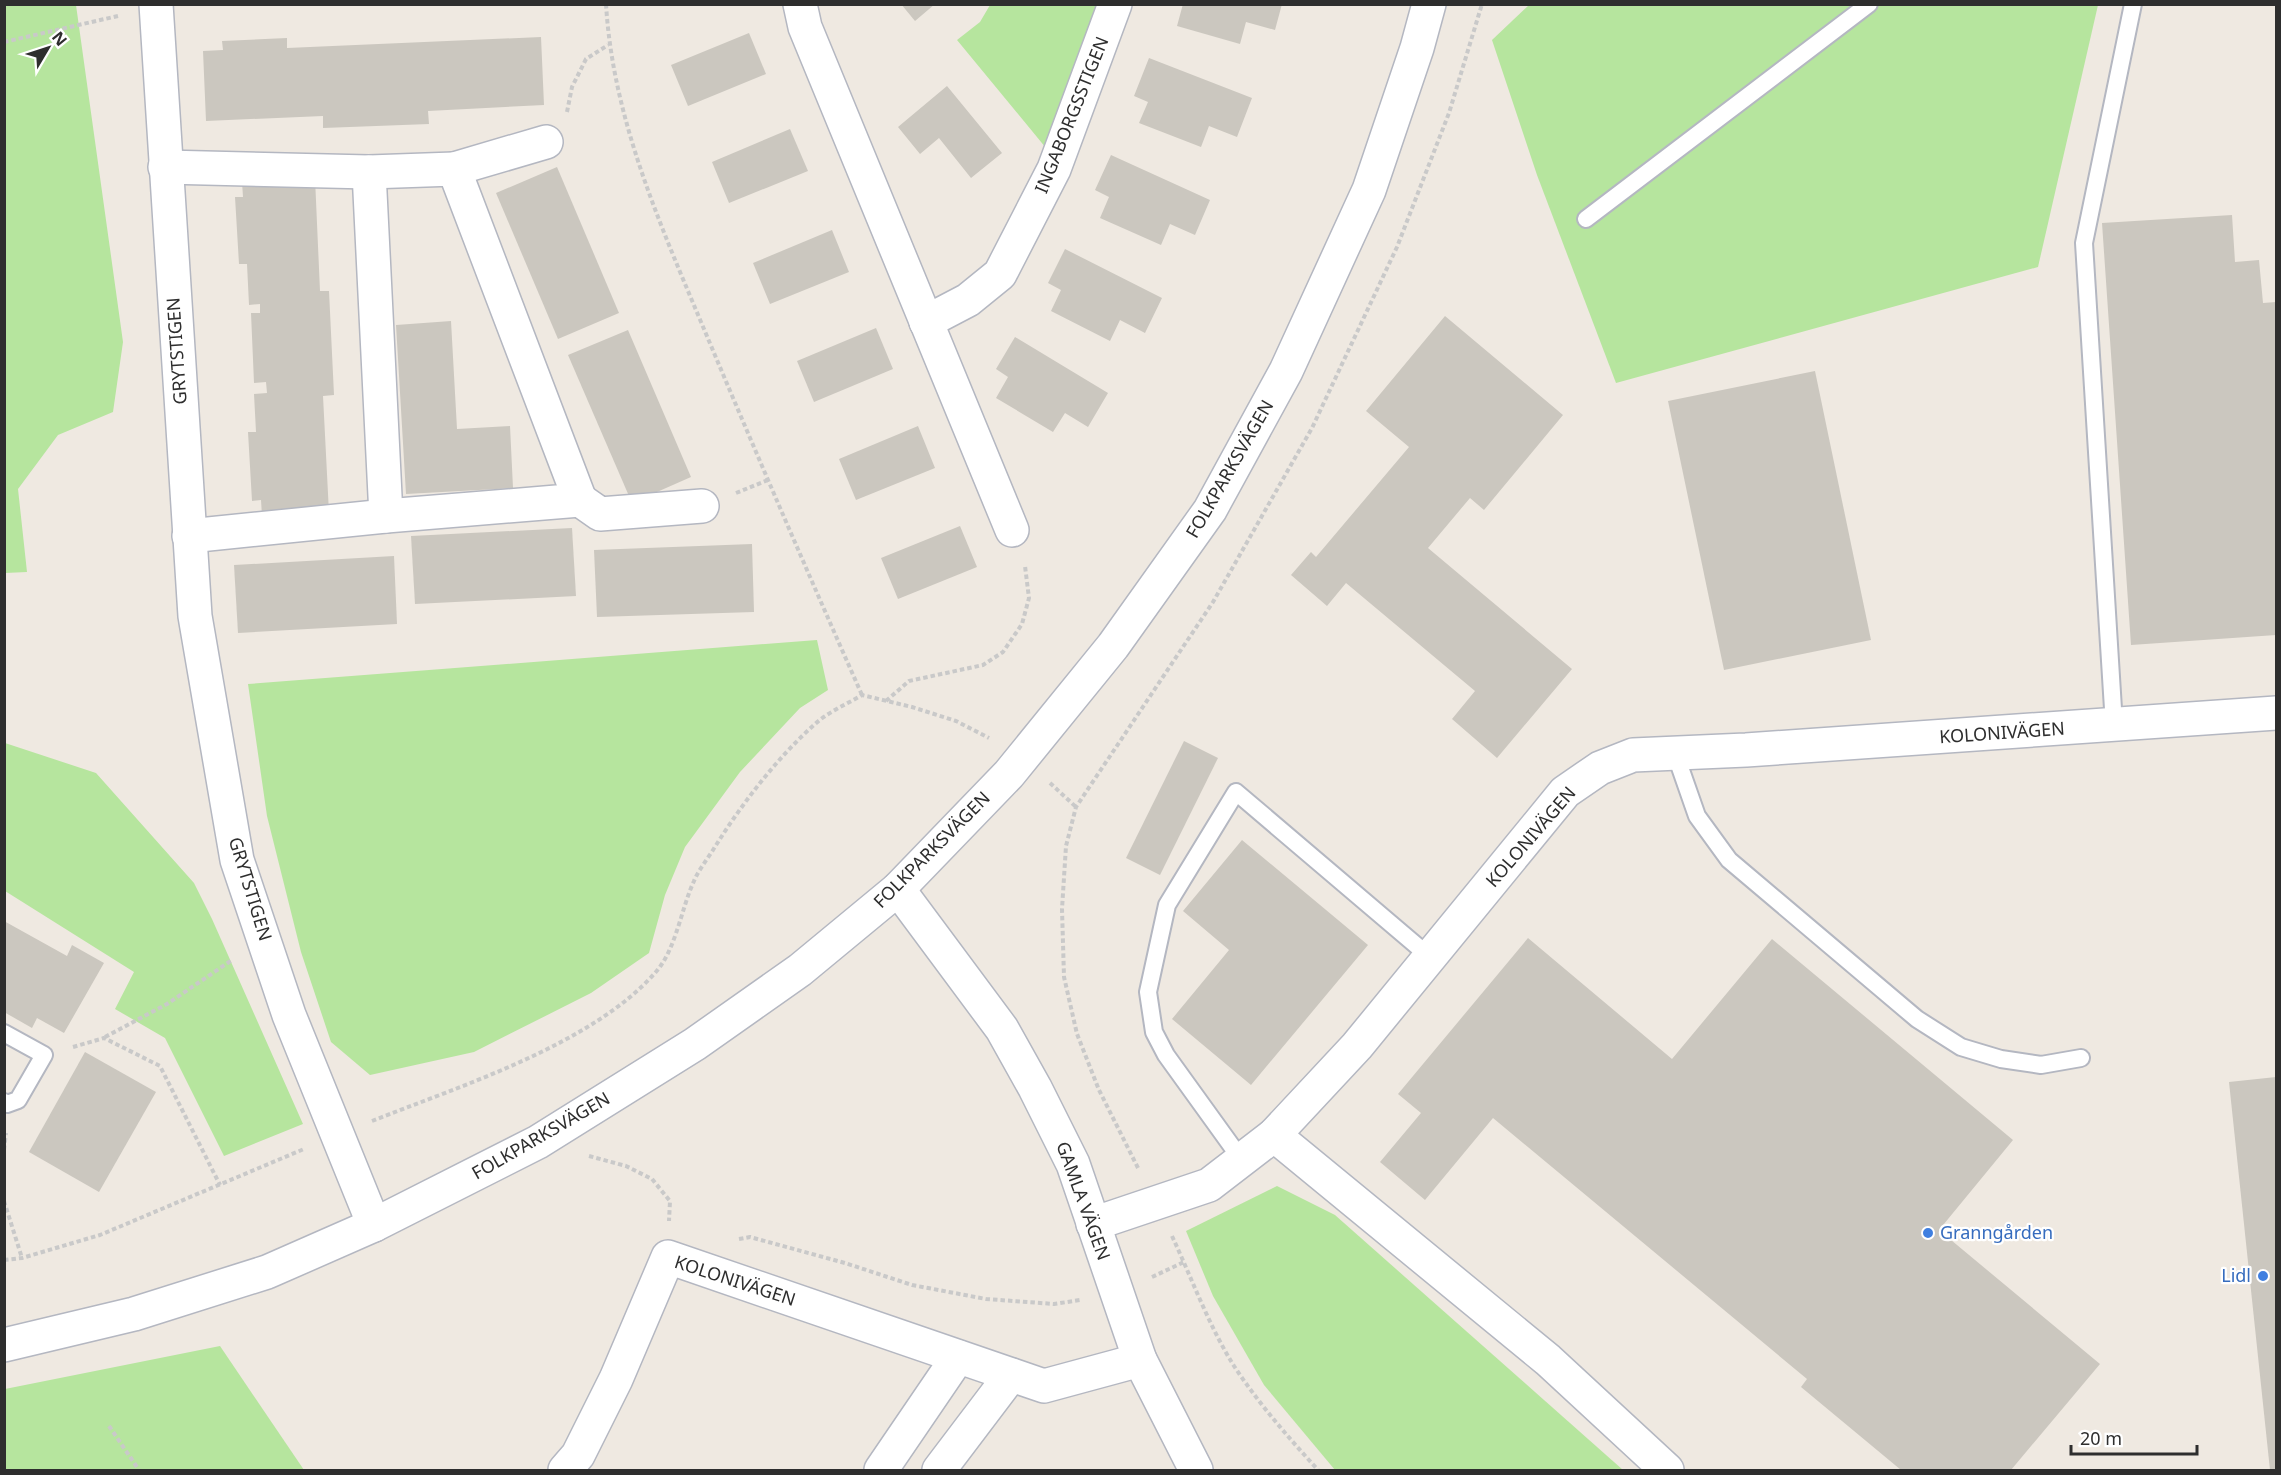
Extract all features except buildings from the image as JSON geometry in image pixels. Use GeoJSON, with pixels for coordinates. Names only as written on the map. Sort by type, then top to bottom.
{"type":"FeatureCollection","features":[{"type":"Feature","properties":{"kind":"street"},"geometry":{"type":"LineString","coordinates":[[800,4],[805,27],[1012,530]]}},
{"type":"Feature","properties":{"kind":"street","name":"INGABORGSSTIGEN"},"geometry":{"type":"LineString","coordinates":[[926,322],[968,300],[1000,274],[1054,170],[1115,4]]}},
{"type":"Feature","properties":{"kind":"street","name":"FOLKPARKSVÄGEN"},"geometry":{"type":"LineString","coordinates":[[4,1345],[134,1314],[256,1275],[374,1225],[538,1142],[723,1024],[800,970],[898,889],[1009,774],[1113,646],[1210,510],[1286,371],[1370,190],[1417,48],[1429,4]]}},
{"type":"Feature","properties":{"kind":"street","name":"GRYTSTIGEN"},"geometry":{"type":"LineString","coordinates":[[156,6],[195,616],[237,860],[289,1016],[374,1225]]}},
{"type":"Feature","properties":{"kind":"street"},"geometry":{"type":"LineString","coordinates":[[165,167],[369,172],[454,169],[546,142]]}},
{"type":"Feature","properties":{"kind":"street"},"geometry":{"type":"LineString","coordinates":[[454,169],[580,500],[600,514],[702,506]]}},
{"type":"Feature","properties":{"kind":"street"},"geometry":{"type":"LineString","coordinates":[[369,172],[386,516]]}},
{"type":"Feature","properties":{"kind":"street"},"geometry":{"type":"LineString","coordinates":[[189,536],[386,516],[580,500]]}},
{"type":"Feature","properties":{"kind":"street","name":"KOLONIVÄGEN"},"geometry":{"type":"LineString","coordinates":[[1093,1224],[1209,1185],[1274,1135],[1357,1046],[1566,792],[1600,768],[1633,755],[2277,713]]}},
{"type":"Feature","properties":{"kind":"street","name":"GAMLA VÄGEN"},"geometry":{"type":"LineString","coordinates":[[898,889],[1002,1029],[1035,1088],[1073,1164],[1140,1360],[1196,1470]]}},
{"type":"Feature","properties":{"kind":"street"},"geometry":{"type":"LineString","coordinates":[[1274,1135],[1548,1360],[1667,1470]]}},
{"type":"Feature","properties":{"kind":"street","name":"KOLONIVÄGEN"},"geometry":{"type":"LineString","coordinates":[[565,1470],[578,1455],[616,1379],[668,1257],[1044,1386],[1140,1360]]}},
{"type":"Feature","properties":{"kind":"street"},"geometry":{"type":"LineString","coordinates":[[881,1470],[958,1357]]}},
{"type":"Feature","properties":{"kind":"street"},"geometry":{"type":"LineString","coordinates":[[939,1470],[1011,1375]]}},
{"type":"Feature","properties":{"kind":"lane"},"geometry":{"type":"LineString","coordinates":[[1586,219],[1869,4]]}},
{"type":"Feature","properties":{"kind":"lane"},"geometry":{"type":"LineString","coordinates":[[2114,725],[2084,243],[2133,4]]}},
{"type":"Feature","properties":{"kind":"lane"},"geometry":{"type":"LineString","coordinates":[[1675,753],[1696,816],[1729,860],[1917,1019],[1962,1047],[2001,1059],[2041,1065],[2081,1058]]}},
{"type":"Feature","properties":{"kind":"lane"},"geometry":{"type":"LineString","coordinates":[[1241,1159],[1166,1055],[1154,1032],[1148,992],[1167,905],[1236,792],[1430,957]]}},
{"type":"Feature","properties":{"kind":"lane"},"geometry":{"type":"LineString","coordinates":[[4,1033],[44,1055],[18,1100],[7,1104],[4,1102]]}},
{"type":"Feature","properties":{"kind":"path"},"geometry":{"type":"LineString","coordinates":[[606,4],[608,45],[630,138],[664,232],[768,480],[862,695]]}},
{"type":"Feature","properties":{"kind":"path"},"geometry":{"type":"LineString","coordinates":[[4,42],[156,6]]}},
{"type":"Feature","properties":{"kind":"path"},"geometry":{"type":"LineString","coordinates":[[546,142],[556,132],[567,112],[573,87],[586,59],[608,45]]}},
{"type":"Feature","properties":{"kind":"path"},"geometry":{"type":"LineString","coordinates":[[885,701],[909,681],[983,665],[1003,652],[1022,624],[1029,598],[1027,571],[1012,530]]}},
{"type":"Feature","properties":{"kind":"path"},"geometry":{"type":"LineString","coordinates":[[4,1260],[22,1258],[100,1235],[517,1063],[582,1030],[636,993],[657,971],[672,942],[694,880],[734,816],[778,762],[817,723],[862,695],[957,721],[996,741]]}},
{"type":"Feature","properties":{"kind":"path"},"geometry":{"type":"LineString","coordinates":[[1048,780],[1076,807],[1066,846],[1062,909],[1064,977],[1077,1034],[1099,1090],[1156,1203],[1205,1310],[1234,1364],[1270,1416],[1318,1470]]}},
{"type":"Feature","properties":{"kind":"path"},"geometry":{"type":"LineString","coordinates":[[44,1055],[104,1038],[167,1004],[264,938]]}},
{"type":"Feature","properties":{"kind":"path"},"geometry":{"type":"LineString","coordinates":[[104,1038],[160,1066],[220,1185]]}},
{"type":"Feature","properties":{"kind":"path"},"geometry":{"type":"LineString","coordinates":[[4,1150],[5,1137]]}},
{"type":"Feature","properties":{"kind":"path"},"geometry":{"type":"LineString","coordinates":[[538,1142],[626,1166],[652,1179],[670,1201],[668,1257]]}},
{"type":"Feature","properties":{"kind":"path"},"geometry":{"type":"LineString","coordinates":[[4,1201],[22,1258]]}},
{"type":"Feature","properties":{"kind":"path"},"geometry":{"type":"LineString","coordinates":[[730,1242],[750,1237],[845,1263],[912,1285],[986,1299],[1054,1304],[1116,1293],[1184,1262]]}},
{"type":"Feature","properties":{"kind":"path"},"geometry":{"type":"LineString","coordinates":[[109,1426],[139,1470]]}},
{"type":"Feature","properties":{"kind":"green space"},"geometry":{"type":"Polygon","coordinates":[[[5,4],[76,5],[123,342],[113,412],[58,435],[18,489],[27,572],[5,573],[5,4]]]}},
{"type":"Feature","properties":{"kind":"green space"},"geometry":{"type":"Polygon","coordinates":[[[990,5],[1100,5],[1046,148],[957,40],[980,22],[990,5]]]}},
{"type":"Feature","properties":{"kind":"green space"},"geometry":{"type":"Polygon","coordinates":[[[1529,5],[2098,5],[2038,267],[1616,383],[1537,175],[1492,40],[1529,5]]]}},
{"type":"Feature","properties":{"kind":"green space"},"geometry":{"type":"Polygon","coordinates":[[[817,640],[828,690],[800,708],[740,772],[685,847],[665,895],[649,953],[591,993],[474,1052],[370,1075],[331,1042],[301,952],[267,816],[248,684],[817,640]]]}},
{"type":"Feature","properties":{"kind":"green space"},"geometry":{"type":"Polygon","coordinates":[[[5,743],[96,773],[194,883],[303,1124],[224,1156],[165,1038],[115,1009],[134,972],[5,891],[5,743]]]}},
{"type":"Feature","properties":{"kind":"green space"},"geometry":{"type":"Polygon","coordinates":[[[1277,1186],[1335,1215],[1623,1470],[1335,1470],[1264,1385],[1213,1296],[1186,1231],[1277,1186]]]}},
{"type":"Feature","properties":{"kind":"green space"},"geometry":{"type":"Polygon","coordinates":[[[220,1346],[304,1470],[5,1470],[5,1389],[220,1346]]]}},
{"type":"Feature","properties":{"kind":"place","name":"Granngården"},"geometry":{"type":"Point","coordinates":[1928,1233]}},
{"type":"Feature","properties":{"kind":"place","name":"Lidl"},"geometry":{"type":"Point","coordinates":[2263,1276]}}]}
